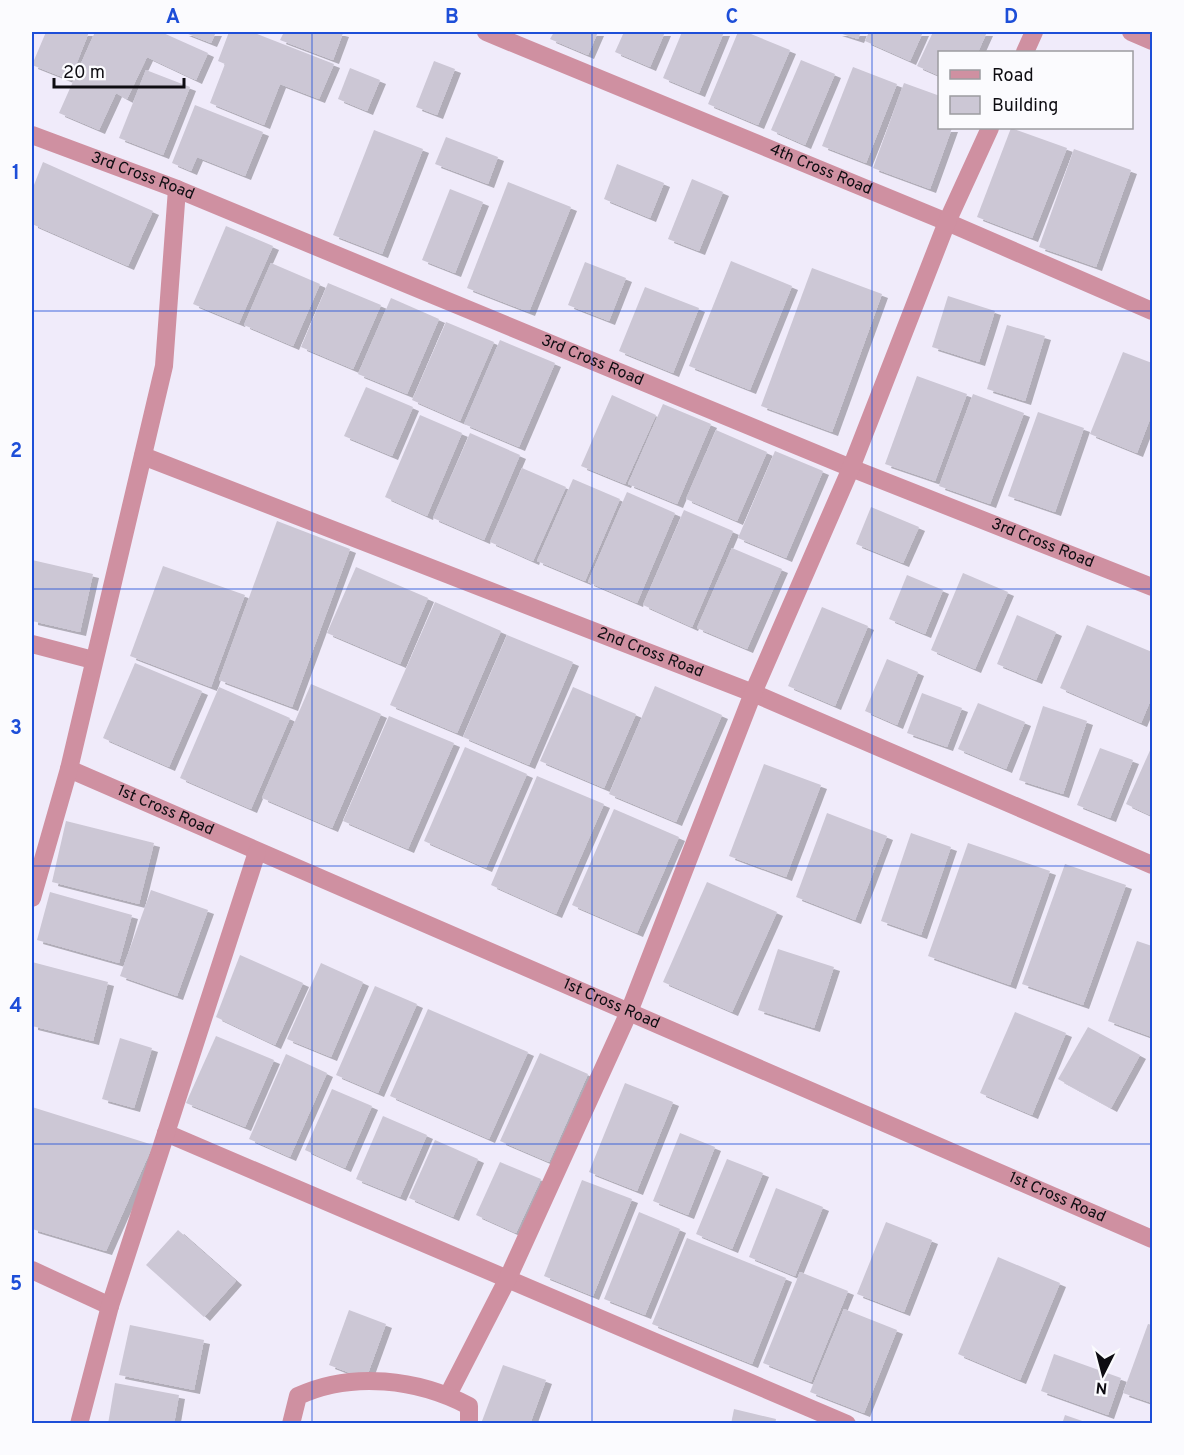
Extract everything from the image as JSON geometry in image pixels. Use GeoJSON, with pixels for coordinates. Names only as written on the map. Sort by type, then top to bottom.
{"type":"FeatureCollection","features":[{"type":"Feature","properties":{"kind":"street","name":"4th Cross Road"},"geometry":{"type":"LineString","coordinates":[[486,32],[947,222],[1152,311]]}},
{"type":"Feature","properties":{"kind":"street"},"geometry":{"type":"LineString","coordinates":[[1025,51],[1034,32]]}},
{"type":"Feature","properties":{"kind":"street"},"geometry":{"type":"LineString","coordinates":[[1131,32],[1152,41]]}},
{"type":"Feature","properties":{"kind":"street"},"geometry":{"type":"LineString","coordinates":[[448,1395],[508,1278],[629,1012],[753,693],[850,468],[947,222],[990,129]]}},
{"type":"Feature","properties":{"kind":"street","name":"3rd Cross Road"},"geometry":{"type":"LineString","coordinates":[[32,135],[177,189],[850,468],[1152,587]]}},
{"type":"Feature","properties":{"kind":"street"},"geometry":{"type":"LineString","coordinates":[[32,898],[69,769],[164,366],[177,189]]}},
{"type":"Feature","properties":{"kind":"street","name":"2nd Cross Road"},"geometry":{"type":"LineString","coordinates":[[143,456],[753,693],[1152,865]]}},
{"type":"Feature","properties":{"kind":"street"},"geometry":{"type":"LineString","coordinates":[[32,644],[93,660]]}},
{"type":"Feature","properties":{"kind":"street","name":"1st Cross Road"},"geometry":{"type":"LineString","coordinates":[[69,769],[1152,1239]]}},
{"type":"Feature","properties":{"kind":"street"},"geometry":{"type":"LineString","coordinates":[[79,1424],[110,1306],[257,852]]}},
{"type":"Feature","properties":{"kind":"street"},"geometry":{"type":"LineString","coordinates":[[166,1133],[847,1424]]}},
{"type":"Feature","properties":{"kind":"street"},"geometry":{"type":"LineString","coordinates":[[32,1270],[110,1306]]}},
{"type":"Feature","properties":{"kind":"street"},"geometry":{"type":"LineString","coordinates":[[291,1424],[298,1396],[336,1383],[363,1381],[411,1384],[448,1395],[469,1406],[470,1424]]}},
{"type":"Feature","properties":{"kind":"building"},"geometry":{"type":"Polygon","coordinates":[[[46,32],[89,32],[70,80],[32,65],[46,32]]]}},
{"type":"Feature","properties":{"kind":"building"},"geometry":{"type":"Polygon","coordinates":[[[95,32],[161,32],[208,53],[196,80],[147,57],[127,99],[116,93],[99,130],[59,113],[95,32]]]}},
{"type":"Feature","properties":{"kind":"building"},"geometry":{"type":"Polygon","coordinates":[[[183,32],[216,32],[211,43],[183,32]]]}},
{"type":"Feature","properties":{"kind":"building"},"geometry":{"type":"Polygon","coordinates":[[[229,32],[252,32],[334,64],[319,99],[280,84],[264,125],[210,103],[225,64],[218,61],[229,32]]]}},
{"type":"Feature","properties":{"kind":"building"},"geometry":{"type":"Polygon","coordinates":[[[284,32],[343,33],[333,60],[280,40],[284,32]]]}},
{"type":"Feature","properties":{"kind":"building"},"geometry":{"type":"Polygon","coordinates":[[[554,32],[598,32],[588,55],[550,39],[554,32]]]}},
{"type":"Feature","properties":{"kind":"building"},"geometry":{"type":"Polygon","coordinates":[[[624,32],[665,32],[650,67],[615,52],[624,32]]]}},
{"type":"Feature","properties":{"kind":"building"},"geometry":{"type":"Polygon","coordinates":[[[682,32],[724,32],[699,93],[663,78],[682,32]]]}},
{"type":"Feature","properties":{"kind":"building"},"geometry":{"type":"Polygon","coordinates":[[[738,32],[746,32],[790,50],[758,125],[708,104],[738,32]]]}},
{"type":"Feature","properties":{"kind":"building"},"geometry":{"type":"Polygon","coordinates":[[[836,32],[861,32],[858,39],[836,32]]]}},
{"type":"Feature","properties":{"kind":"building"},"geometry":{"type":"Polygon","coordinates":[[[869,32],[923,32],[910,61],[865,41],[869,32]]]}},
{"type":"Feature","properties":{"kind":"building"},"geometry":{"type":"Polygon","coordinates":[[[933,32],[987,32],[978,51],[938,51],[938,75],[917,66],[933,32]]]}},
{"type":"Feature","properties":{"kind":"building"},"geometry":{"type":"Polygon","coordinates":[[[801,60],[835,74],[805,145],[771,130],[801,60]]]}},
{"type":"Feature","properties":{"kind":"building"},"geometry":{"type":"Polygon","coordinates":[[[434,61],[455,69],[437,115],[416,107],[434,61]]]}},
{"type":"Feature","properties":{"kind":"building"},"geometry":{"type":"Polygon","coordinates":[[[853,67],[897,84],[866,163],[822,146],[853,67]]]}},
{"type":"Feature","properties":{"kind":"building"},"geometry":{"type":"Polygon","coordinates":[[[350,68],[380,80],[367,111],[338,99],[350,68]]]}},
{"type":"Feature","properties":{"kind":"building"},"geometry":{"type":"Polygon","coordinates":[[[146,70],[190,87],[163,155],[119,138],[146,70]]]}},
{"type":"Feature","properties":{"kind":"building"},"geometry":{"type":"Polygon","coordinates":[[[904,83],[938,95],[938,129],[952,129],[930,189],[873,168],[904,83]]]}},
{"type":"Feature","properties":{"kind":"building"},"geometry":{"type":"Polygon","coordinates":[[[195,105],[263,132],[245,176],[197,157],[191,171],[172,163],[195,105]]]}},
{"type":"Feature","properties":{"kind":"building"},"geometry":{"type":"Polygon","coordinates":[[[1011,129],[1067,148],[1032,238],[977,217],[1011,129]]]}},
{"type":"Feature","properties":{"kind":"building"},"geometry":{"type":"Polygon","coordinates":[[[374,130],[423,149],[382,254],[333,235],[374,130]]]}},
{"type":"Feature","properties":{"kind":"building"},"geometry":{"type":"Polygon","coordinates":[[[446,137],[498,157],[488,184],[435,164],[446,137]]]}},
{"type":"Feature","properties":{"kind":"building"},"geometry":{"type":"Polygon","coordinates":[[[1074,149],[1131,170],[1096,267],[1039,247],[1074,149]]]}},
{"type":"Feature","properties":{"kind":"building"},"geometry":{"type":"Polygon","coordinates":[[[43,162],[153,211],[128,266],[32,224],[32,190],[43,162]]]}},
{"type":"Feature","properties":{"kind":"building"},"geometry":{"type":"Polygon","coordinates":[[[617,164],[664,183],[650,218],[604,199],[617,164]]]}},
{"type":"Feature","properties":{"kind":"building"},"geometry":{"type":"Polygon","coordinates":[[[692,179],[723,192],[699,251],[668,239],[692,179]]]}},
{"type":"Feature","properties":{"kind":"building"},"geometry":{"type":"Polygon","coordinates":[[[508,182],[571,207],[529,312],[467,288],[508,182]]]}},
{"type":"Feature","properties":{"kind":"building"},"geometry":{"type":"Polygon","coordinates":[[[450,189],[483,202],[455,273],[422,260],[450,189]]]}},
{"type":"Feature","properties":{"kind":"building"},"geometry":{"type":"Polygon","coordinates":[[[226,226],[273,246],[239,323],[193,304],[226,226]]]}},
{"type":"Feature","properties":{"kind":"building"},"geometry":{"type":"Polygon","coordinates":[[[731,261],[792,286],[750,390],[689,366],[731,261]]]}},
{"type":"Feature","properties":{"kind":"building"},"geometry":{"type":"Polygon","coordinates":[[[585,262],[626,278],[609,321],[568,305],[585,262]]]}},
{"type":"Feature","properties":{"kind":"building"},"geometry":{"type":"Polygon","coordinates":[[[271,263],[320,284],[293,346],[244,325],[271,263]]]}},
{"type":"Feature","properties":{"kind":"building"},"geometry":{"type":"Polygon","coordinates":[[[812,268],[882,294],[832,432],[761,406],[812,268]]]}},
{"type":"Feature","properties":{"kind":"building"},"geometry":{"type":"Polygon","coordinates":[[[328,283],[381,305],[353,369],[301,347],[328,283]]]}},
{"type":"Feature","properties":{"kind":"building"},"geometry":{"type":"Polygon","coordinates":[[[645,287],[699,308],[673,373],[619,351],[645,287]]]}},
{"type":"Feature","properties":{"kind":"building"},"geometry":{"type":"Polygon","coordinates":[[[948,296],[995,311],[979,362],[932,347],[948,296]]]}},
{"type":"Feature","properties":{"kind":"building"},"geometry":{"type":"Polygon","coordinates":[[[391,298],[439,319],[407,394],[358,374],[391,298]]]}},
{"type":"Feature","properties":{"kind":"building"},"geometry":{"type":"Polygon","coordinates":[[[446,322],[494,342],[460,421],[412,400],[446,322]]]}},
{"type":"Feature","properties":{"kind":"building"},"geometry":{"type":"Polygon","coordinates":[[[1007,325],[1045,336],[1025,401],[987,389],[1007,325]]]}},
{"type":"Feature","properties":{"kind":"building"},"geometry":{"type":"Polygon","coordinates":[[[500,340],[555,363],[519,447],[464,424],[500,340]]]}},
{"type":"Feature","properties":{"kind":"building"},"geometry":{"type":"Polygon","coordinates":[[[1123,352],[1152,363],[1152,414],[1137,453],[1090,434],[1123,352]]]}},
{"type":"Feature","properties":{"kind":"building"},"geometry":{"type":"Polygon","coordinates":[[[917,376],[967,394],[935,481],[885,464],[917,376]]]}},
{"type":"Feature","properties":{"kind":"building"},"geometry":{"type":"Polygon","coordinates":[[[366,387],[413,407],[392,456],[344,436],[366,387]]]}},
{"type":"Feature","properties":{"kind":"building"},"geometry":{"type":"Polygon","coordinates":[[[973,394],[1024,413],[990,504],[939,486],[973,394]]]}},
{"type":"Feature","properties":{"kind":"building"},"geometry":{"type":"Polygon","coordinates":[[[612,395],[656,415],[625,484],[581,466],[612,395]]]}},
{"type":"Feature","properties":{"kind":"building"},"geometry":{"type":"Polygon","coordinates":[[[663,404],[711,424],[677,504],[628,484],[663,404]]]}},
{"type":"Feature","properties":{"kind":"building"},"geometry":{"type":"Polygon","coordinates":[[[1038,412],[1084,428],[1055,512],[1008,496],[1038,412]]]}},
{"type":"Feature","properties":{"kind":"building"},"geometry":{"type":"Polygon","coordinates":[[[420,415],[462,433],[427,516],[385,497],[420,415]]]}},
{"type":"Feature","properties":{"kind":"building"},"geometry":{"type":"Polygon","coordinates":[[[716,430],[767,452],[737,521],[686,499],[716,430]]]}},
{"type":"Feature","properties":{"kind":"building"},"geometry":{"type":"Polygon","coordinates":[[[470,433],[520,455],[484,540],[433,518],[470,433]]]}},
{"type":"Feature","properties":{"kind":"building"},"geometry":{"type":"Polygon","coordinates":[[[775,451],[823,471],[786,558],[738,538],[775,451]]]}},
{"type":"Feature","properties":{"kind":"building"},"geometry":{"type":"Polygon","coordinates":[[[522,468],[566,487],[533,561],[490,542],[522,468]]]}},
{"type":"Feature","properties":{"kind":"building"},"geometry":{"type":"Polygon","coordinates":[[[573,479],[620,499],[585,581],[537,561],[573,479]]]}},
{"type":"Feature","properties":{"kind":"building"},"geometry":{"type":"Polygon","coordinates":[[[627,492],[675,513],[637,603],[588,582],[627,492]]]}},
{"type":"Feature","properties":{"kind":"building"},"geometry":{"type":"Polygon","coordinates":[[[871,507],[919,527],[903,563],[856,544],[871,507]]]}},
{"type":"Feature","properties":{"kind":"building"},"geometry":{"type":"Polygon","coordinates":[[[684,510],[733,531],[692,627],[643,605],[684,510]]]}},
{"type":"Feature","properties":{"kind":"building"},"geometry":{"type":"Polygon","coordinates":[[[277,521],[350,549],[292,707],[219,680],[277,521]]]}},
{"type":"Feature","properties":{"kind":"building"},"geometry":{"type":"Polygon","coordinates":[[[732,548],[782,569],[747,649],[697,628],[732,548]]]}},
{"type":"Feature","properties":{"kind":"building"},"geometry":{"type":"Polygon","coordinates":[[[32,560],[93,574],[80,632],[32,621],[32,560]]]}},
{"type":"Feature","properties":{"kind":"building"},"geometry":{"type":"Polygon","coordinates":[[[163,566],[245,595],[211,687],[130,656],[163,566]]]}},
{"type":"Feature","properties":{"kind":"building"},"geometry":{"type":"Polygon","coordinates":[[[356,567],[428,598],[400,664],[327,633],[356,567]]]}},
{"type":"Feature","properties":{"kind":"building"},"geometry":{"type":"Polygon","coordinates":[[[963,573],[1008,592],[975,669],[931,650],[963,573]]]}},
{"type":"Feature","properties":{"kind":"building"},"geometry":{"type":"Polygon","coordinates":[[[907,575],[943,590],[925,634],[889,619],[907,575]]]}},
{"type":"Feature","properties":{"kind":"building"},"geometry":{"type":"Polygon","coordinates":[[[435,602],[501,631],[457,733],[390,705],[435,602]]]}},
{"type":"Feature","properties":{"kind":"building"},"geometry":{"type":"Polygon","coordinates":[[[822,607],[868,626],[835,706],[788,686],[822,607]]]}},
{"type":"Feature","properties":{"kind":"building"},"geometry":{"type":"Polygon","coordinates":[[[1017,615],[1056,632],[1036,680],[997,664],[1017,615]]]}},
{"type":"Feature","properties":{"kind":"building"},"geometry":{"type":"Polygon","coordinates":[[[1087,625],[1152,652],[1152,697],[1141,723],[1060,688],[1087,625]]]}},
{"type":"Feature","properties":{"kind":"building"},"geometry":{"type":"Polygon","coordinates":[[[507,635],[573,662],[529,765],[463,737],[507,635]]]}},
{"type":"Feature","properties":{"kind":"building"},"geometry":{"type":"Polygon","coordinates":[[[887,659],[918,672],[897,725],[865,711],[887,659]]]}},
{"type":"Feature","properties":{"kind":"building"},"geometry":{"type":"Polygon","coordinates":[[[135,663],[202,691],[169,767],[103,738],[135,663]]]}},
{"type":"Feature","properties":{"kind":"building"},"geometry":{"type":"Polygon","coordinates":[[[311,684],[381,714],[332,828],[262,798],[311,684]]]}},
{"type":"Feature","properties":{"kind":"building"},"geometry":{"type":"Polygon","coordinates":[[[655,686],[722,715],[676,822],[609,794],[655,686]]]}},
{"type":"Feature","properties":{"kind":"building"},"geometry":{"type":"Polygon","coordinates":[[[219,687],[290,718],[251,809],[180,778],[219,687]]]}},
{"type":"Feature","properties":{"kind":"building"},"geometry":{"type":"Polygon","coordinates":[[[573,687],[636,714],[604,788],[540,761],[573,687]]]}},
{"type":"Feature","properties":{"kind":"building"},"geometry":{"type":"Polygon","coordinates":[[[922,693],[962,708],[947,747],[907,733],[922,693]]]}},
{"type":"Feature","properties":{"kind":"building"},"geometry":{"type":"Polygon","coordinates":[[[978,703],[1025,722],[1006,769],[958,749],[978,703]]]}},
{"type":"Feature","properties":{"kind":"building"},"geometry":{"type":"Polygon","coordinates":[[[1043,706],[1087,721],[1063,794],[1019,780],[1043,706]]]}},
{"type":"Feature","properties":{"kind":"building"},"geometry":{"type":"Polygon","coordinates":[[[389,716],[454,743],[408,849],[343,821],[389,716]]]}},
{"type":"Feature","properties":{"kind":"building"},"geometry":{"type":"Polygon","coordinates":[[[1152,746],[1152,816],[1126,804],[1152,746]]]}},
{"type":"Feature","properties":{"kind":"building"},"geometry":{"type":"Polygon","coordinates":[[[465,747],[527,774],[486,868],[424,841],[465,747]]]}},
{"type":"Feature","properties":{"kind":"building"},"geometry":{"type":"Polygon","coordinates":[[[1100,748],[1133,760],[1110,818],[1077,805],[1100,748]]]}},
{"type":"Feature","properties":{"kind":"building"},"geometry":{"type":"Polygon","coordinates":[[[764,764],[821,785],[786,877],[729,856],[764,764]]]}},
{"type":"Feature","properties":{"kind":"building"},"geometry":{"type":"Polygon","coordinates":[[[537,776],[604,804],[556,914],[491,885],[537,776]]]}},
{"type":"Feature","properties":{"kind":"building"},"geometry":{"type":"Polygon","coordinates":[[[614,809],[679,837],[637,933],[572,905],[614,809]]]}},
{"type":"Feature","properties":{"kind":"building"},"geometry":{"type":"Polygon","coordinates":[[[827,813],[887,836],[855,920],[796,897],[827,813]]]}},
{"type":"Feature","properties":{"kind":"building"},"geometry":{"type":"Polygon","coordinates":[[[66,821],[154,843],[139,904],[52,882],[66,821]]]}},
{"type":"Feature","properties":{"kind":"building"},"geometry":{"type":"Polygon","coordinates":[[[911,833],[951,847],[921,935],[881,921],[911,833]]]}},
{"type":"Feature","properties":{"kind":"building"},"geometry":{"type":"Polygon","coordinates":[[[968,843],[1050,871],[1010,985],[928,956],[968,843]]]}},
{"type":"Feature","properties":{"kind":"building"},"geometry":{"type":"Polygon","coordinates":[[[1065,864],[1126,885],[1083,1005],[1022,984],[1065,864]]]}},
{"type":"Feature","properties":{"kind":"building"},"geometry":{"type":"Polygon","coordinates":[[[707,882],[777,912],[732,1012],[663,982],[707,882]]]}},
{"type":"Feature","properties":{"kind":"building"},"geometry":{"type":"Polygon","coordinates":[[[151,890],[208,910],[177,996],[120,976],[151,890]]]}},
{"type":"Feature","properties":{"kind":"building"},"geometry":{"type":"Polygon","coordinates":[[[50,892],[132,915],[119,963],[37,940],[50,892]]]}},
{"type":"Feature","properties":{"kind":"building"},"geometry":{"type":"Polygon","coordinates":[[[1137,941],[1152,946],[1152,1037],[1108,1021],[1137,941]]]}},
{"type":"Feature","properties":{"kind":"building"},"geometry":{"type":"Polygon","coordinates":[[[778,949],[834,967],[814,1028],[758,1010],[778,949]]]}},
{"type":"Feature","properties":{"kind":"building"},"geometry":{"type":"Polygon","coordinates":[[[240,955],[303,983],[275,1045],[216,1017],[240,955]]]}},
{"type":"Feature","properties":{"kind":"building"},"geometry":{"type":"Polygon","coordinates":[[[32,962],[108,982],[93,1041],[32,1026],[32,962]]]}},
{"type":"Feature","properties":{"kind":"building"},"geometry":{"type":"Polygon","coordinates":[[[321,963],[363,982],[331,1057],[287,1039],[321,963]]]}},
{"type":"Feature","properties":{"kind":"building"},"geometry":{"type":"Polygon","coordinates":[[[375,986],[417,1004],[378,1093],[336,1075],[375,986]]]}},
{"type":"Feature","properties":{"kind":"building"},"geometry":{"type":"Polygon","coordinates":[[[428,1009],[528,1052],[489,1139],[390,1096],[428,1009]]]}},
{"type":"Feature","properties":{"kind":"building"},"geometry":{"type":"Polygon","coordinates":[[[1015,1012],[1066,1033],[1032,1115],[980,1093],[1015,1012]]]}},
{"type":"Feature","properties":{"kind":"building"},"geometry":{"type":"Polygon","coordinates":[[[1088,1027],[1140,1055],[1111,1108],[1058,1079],[1088,1027]]]}},
{"type":"Feature","properties":{"kind":"building"},"geometry":{"type":"Polygon","coordinates":[[[216,1036],[274,1060],[245,1127],[186,1103],[216,1036]]]}},
{"type":"Feature","properties":{"kind":"building"},"geometry":{"type":"Polygon","coordinates":[[[120,1038],[152,1048],[134,1108],[102,1099],[120,1038]]]}},
{"type":"Feature","properties":{"kind":"building"},"geometry":{"type":"Polygon","coordinates":[[[540,1053],[588,1074],[549,1162],[500,1141],[540,1053]]]}},
{"type":"Feature","properties":{"kind":"building"},"geometry":{"type":"Polygon","coordinates":[[[286,1054],[327,1073],[290,1157],[249,1139],[286,1054]]]}},
{"type":"Feature","properties":{"kind":"building"},"geometry":{"type":"Polygon","coordinates":[[[625,1083],[673,1102],[637,1191],[589,1172],[625,1083]]]}},
{"type":"Feature","properties":{"kind":"building"},"geometry":{"type":"Polygon","coordinates":[[[332,1089],[372,1106],[345,1168],[305,1150],[332,1089]]]}},
{"type":"Feature","properties":{"kind":"building"},"geometry":{"type":"Polygon","coordinates":[[[32,1107],[153,1145],[106,1251],[32,1229],[32,1107]]]}},
{"type":"Feature","properties":{"kind":"building"},"geometry":{"type":"Polygon","coordinates":[[[383,1116],[427,1135],[400,1197],[356,1179],[383,1116]]]}},
{"type":"Feature","properties":{"kind":"building"},"geometry":{"type":"Polygon","coordinates":[[[680,1133],[715,1147],[688,1215],[653,1201],[680,1133]]]}},
{"type":"Feature","properties":{"kind":"building"},"geometry":{"type":"Polygon","coordinates":[[[435,1140],[478,1159],[453,1217],[409,1198],[435,1140]]]}},
{"type":"Feature","properties":{"kind":"building"},"geometry":{"type":"Polygon","coordinates":[[[727,1159],[763,1173],[732,1249],[696,1234],[727,1159]]]}},
{"type":"Feature","properties":{"kind":"building"},"geometry":{"type":"Polygon","coordinates":[[[500,1162],[541,1179],[516,1233],[476,1215],[500,1162]]]}},
{"type":"Feature","properties":{"kind":"building"},"geometry":{"type":"Polygon","coordinates":[[[582,1180],[632,1199],[593,1296],[544,1276],[582,1180]]]}},
{"type":"Feature","properties":{"kind":"building"},"geometry":{"type":"Polygon","coordinates":[[[776,1188],[823,1207],[795,1276],[749,1257],[776,1188]]]}},
{"type":"Feature","properties":{"kind":"building"},"geometry":{"type":"Polygon","coordinates":[[[639,1212],[680,1229],[645,1315],[604,1299],[639,1212]]]}},
{"type":"Feature","properties":{"kind":"building"},"geometry":{"type":"Polygon","coordinates":[[[886,1222],[932,1240],[904,1312],[857,1294],[886,1222]]]}},
{"type":"Feature","properties":{"kind":"building"},"geometry":{"type":"Polygon","coordinates":[[[178,1230],[236,1281],[204,1317],[146,1265],[178,1230]]]}},
{"type":"Feature","properties":{"kind":"building"},"geometry":{"type":"Polygon","coordinates":[[[687,1238],[786,1278],[752,1364],[652,1324],[687,1238]]]}},
{"type":"Feature","properties":{"kind":"building"},"geometry":{"type":"Polygon","coordinates":[[[998,1257],[1060,1283],[1020,1380],[958,1354],[998,1257]]]}},
{"type":"Feature","properties":{"kind":"building"},"geometry":{"type":"Polygon","coordinates":[[[800,1272],[848,1291],[811,1382],[763,1363],[800,1272]]]}},
{"type":"Feature","properties":{"kind":"building"},"geometry":{"type":"Polygon","coordinates":[[[844,1309],[897,1330],[864,1413],[810,1392],[844,1309]]]}},
{"type":"Feature","properties":{"kind":"building"},"geometry":{"type":"Polygon","coordinates":[[[349,1310],[386,1324],[366,1379],[329,1365],[349,1310]]]}},
{"type":"Feature","properties":{"kind":"building"},"geometry":{"type":"Polygon","coordinates":[[[1148,1324],[1152,1325],[1152,1403],[1123,1393],[1148,1324]]]}},
{"type":"Feature","properties":{"kind":"building"},"geometry":{"type":"Polygon","coordinates":[[[130,1325],[204,1340],[194,1390],[119,1375],[130,1325]]]}},
{"type":"Feature","properties":{"kind":"building"},"geometry":{"type":"Polygon","coordinates":[[[1054,1354],[1121,1378],[1108,1415],[1041,1391],[1054,1354]]]}},
{"type":"Feature","properties":{"kind":"building"},"geometry":{"type":"Polygon","coordinates":[[[503,1365],[546,1380],[530,1424],[482,1421],[503,1365]]]}},
{"type":"Feature","properties":{"kind":"building"},"geometry":{"type":"Polygon","coordinates":[[[115,1383],[179,1395],[174,1424],[108,1424],[115,1383]]]}},
{"type":"Feature","properties":{"kind":"building"},"geometry":{"type":"Polygon","coordinates":[[[734,1409],[776,1419],[775,1424],[731,1424],[734,1409]]]}},
{"type":"Feature","properties":{"kind":"building"},"geometry":{"type":"Polygon","coordinates":[[[1065,1415],[1088,1423],[1088,1424],[1062,1424],[1065,1415]]]}}]}
